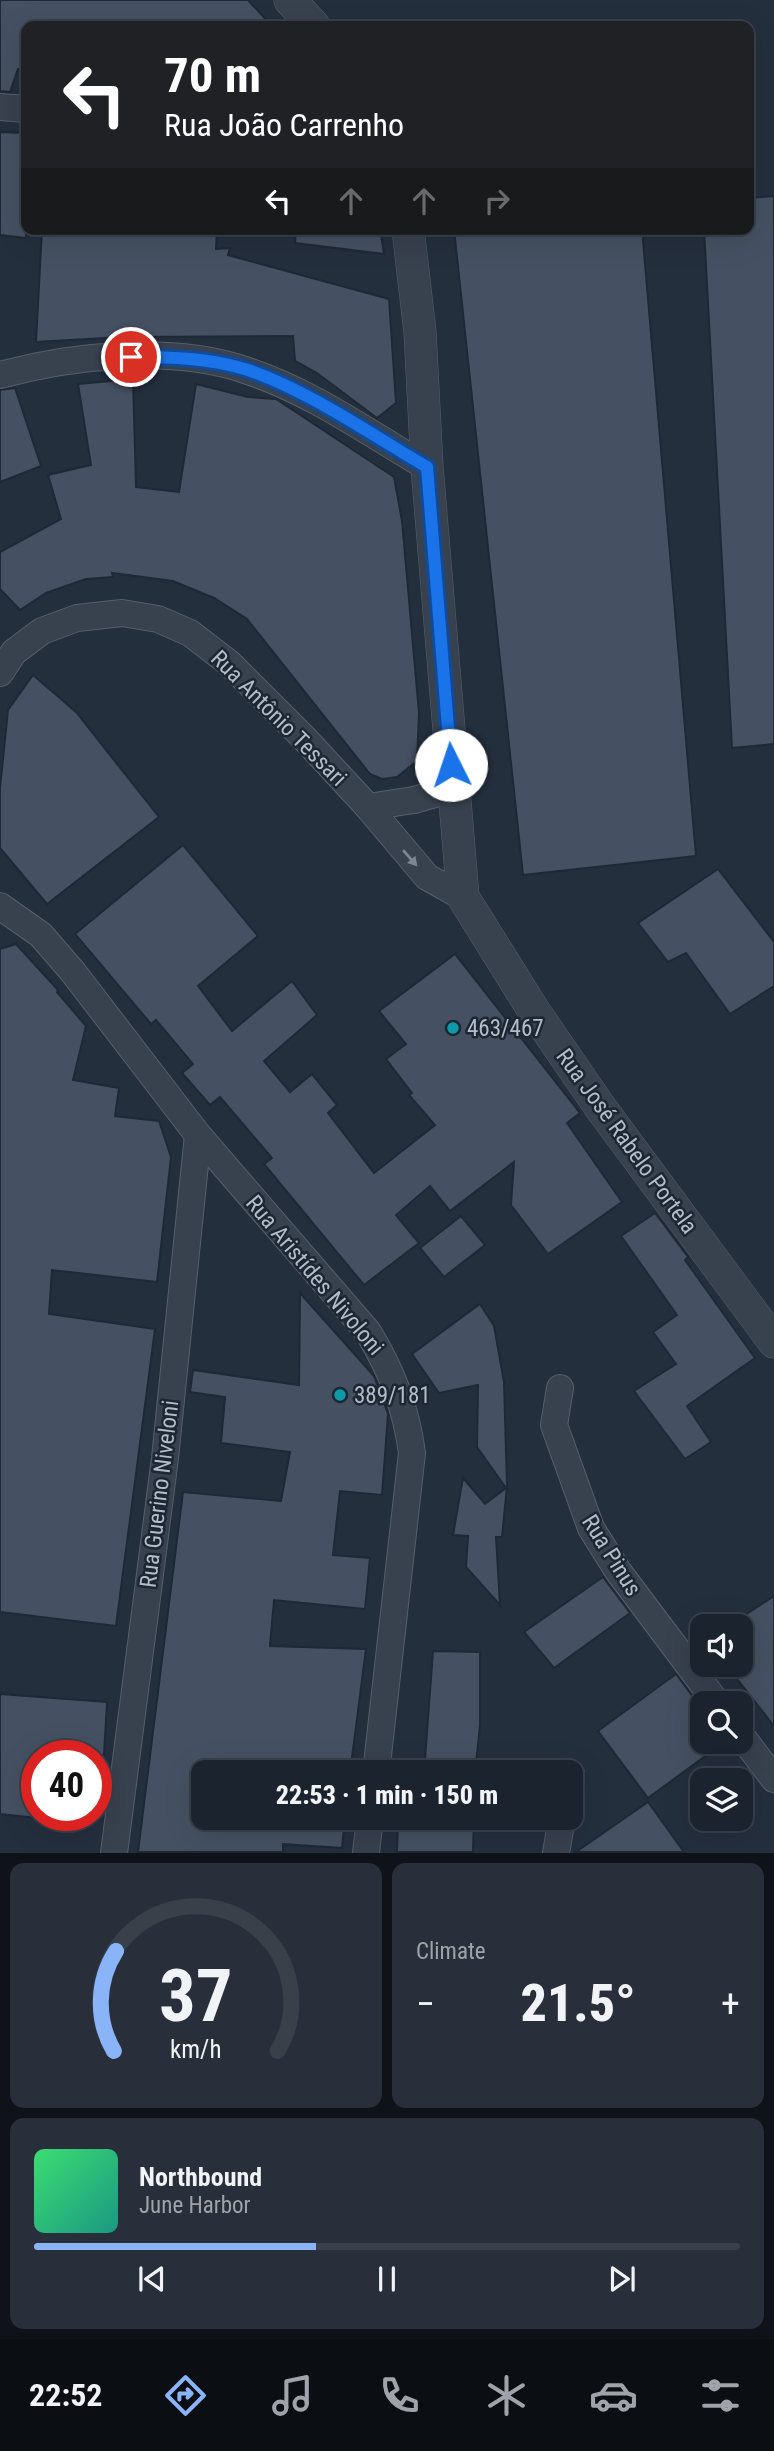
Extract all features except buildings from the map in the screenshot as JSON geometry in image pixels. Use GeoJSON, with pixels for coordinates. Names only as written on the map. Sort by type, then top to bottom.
{"type":"FeatureCollection","features":[{"type":"Feature","properties":{"kind":"street"},"geometry":{"type":"LineString","coordinates":[[290,0],[309,21]]}},
{"type":"Feature","properties":{"kind":"street"},"geometry":{"type":"LineString","coordinates":[[0,107],[21,109]]}},
{"type":"Feature","properties":{"kind":"street","name":"Rua José Rabelo Portela"},"geometry":{"type":"LineString","coordinates":[[409,235],[420,332],[427,467],[463,897],[534,1011],[600,1107],[774,1342]]}},
{"type":"Feature","properties":{"kind":"street"},"geometry":{"type":"LineString","coordinates":[[0,375],[41,364],[107,357],[180,357],[247,370],[293,390],[427,467]]}},
{"type":"Feature","properties":{"kind":"street","name":"Rua Antônio Tessari"},"geometry":{"type":"LineString","coordinates":[[0,673],[14,652],[42,631],[77,618],[122,613],[158,620],[190,633],[229,663],[368,807],[427,877],[463,897]]}},
{"type":"Feature","properties":{"kind":"street"},"geometry":{"type":"LineString","coordinates":[[368,807],[414,800],[452,789]]}},
{"type":"Feature","properties":{"kind":"street","name":"Rua Aristídes Nivoloni"},"geometry":{"type":"LineString","coordinates":[[0,906],[41,935],[73,972],[198,1135],[368,1332],[389,1365],[407,1415],[412,1453],[377,1760]]}},
{"type":"Feature","properties":{"kind":"street","name":"Rua Guerino Niveloni"},"geometry":{"type":"LineString","coordinates":[[114,1853],[164,1458],[198,1135]]}},
{"type":"Feature","properties":{"kind":"street","name":"Rua Pinus"},"geometry":{"type":"LineString","coordinates":[[560,1388],[554,1425],[591,1528],[618,1571],[708,1691]]}},
{"type":"Feature","properties":{"kind":"street"},"geometry":{"type":"LineString","coordinates":[[753,1751],[774,1779]]}},
{"type":"Feature","properties":{"kind":"street"},"geometry":{"type":"LineString","coordinates":[[366,1853],[369,1830]]}},
{"type":"Feature","properties":{"kind":"street"},"geometry":{"type":"LineString","coordinates":[[556,1853],[560,1830]]}},
{"type":"Feature","properties":{"kind":"place","name":"463/467"},"geometry":{"type":"Point","coordinates":[453,1028]}},
{"type":"Feature","properties":{"kind":"place","name":"389/181"},"geometry":{"type":"Point","coordinates":[340,1395]}},
{"type":"Feature","properties":{"kind":"route"},"geometry":{"type":"LineString","coordinates":[[131,357],[180,357],[247,370],[293,390],[427,467],[451,765]]}}]}
